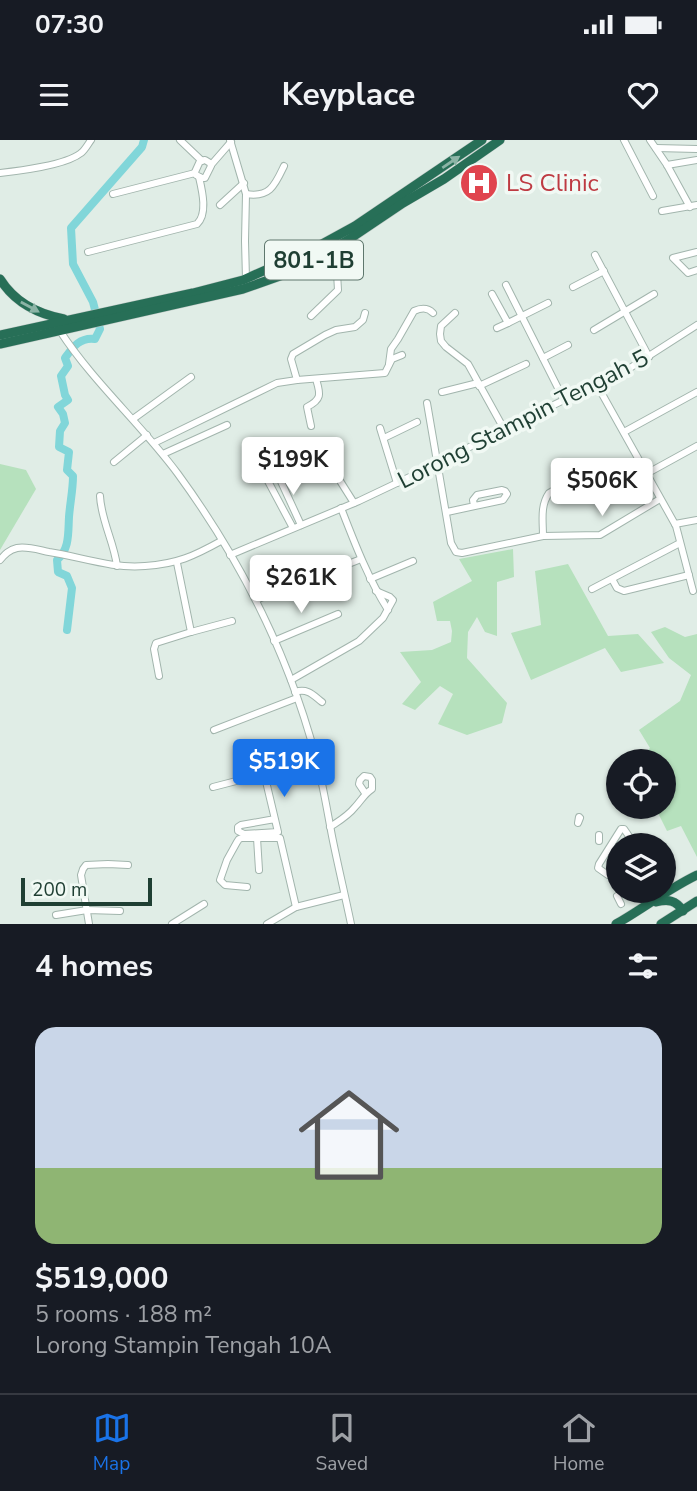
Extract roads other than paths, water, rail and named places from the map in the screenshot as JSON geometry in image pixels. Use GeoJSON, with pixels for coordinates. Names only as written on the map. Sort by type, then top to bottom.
{"type":"FeatureCollection","features":[{"type":"Feature","properties":{"kind":"highway"},"geometry":{"type":"LineString","coordinates":[[1,337],[15,331],[70,320],[97,318],[247,279],[313,249],[355,226],[482,140]]}},
{"type":"Feature","properties":{"kind":"highway","name":"801-1B"},"geometry":{"type":"LineString","coordinates":[[1,337],[23,339],[60,331],[97,318],[243,289],[294,271],[500,140]]}},
{"type":"Feature","properties":{"kind":"highway"},"geometry":{"type":"LineString","coordinates":[[0,279],[9,292],[25,305],[39,313],[70,320]]}},
{"type":"Feature","properties":{"kind":"highway"},"geometry":{"type":"LineString","coordinates":[[15,331],[16,335],[23,339]]}},
{"type":"Feature","properties":{"kind":"highway"},"geometry":{"type":"LineString","coordinates":[[616,924],[668,890],[697,875]]}},
{"type":"Feature","properties":{"kind":"highway"},"geometry":{"type":"LineString","coordinates":[[648,905],[670,900],[676,902],[682,911]]}},
{"type":"Feature","properties":{"kind":"highway"},"geometry":{"type":"LineString","coordinates":[[661,924],[697,901]]}},
{"type":"Feature","properties":{"kind":"street"},"geometry":{"type":"LineString","coordinates":[[0,173],[37,168],[76,156],[82,153],[91,140]]}},
{"type":"Feature","properties":{"kind":"street"},"geometry":{"type":"LineString","coordinates":[[180,140],[207,162]]}},
{"type":"Feature","properties":{"kind":"street"},"geometry":{"type":"LineString","coordinates":[[624,140],[653,196]]}},
{"type":"Feature","properties":{"kind":"street"},"geometry":{"type":"LineString","coordinates":[[650,140],[693,206],[662,211]]}},
{"type":"Feature","properties":{"kind":"street"},"geometry":{"type":"LineString","coordinates":[[88,252],[197,224],[203,216],[202,188],[200,176],[195,170],[218,156],[231,141]]}},
{"type":"Feature","properties":{"kind":"street"},"geometry":{"type":"LineString","coordinates":[[231,141],[246,194],[247,279]]}},
{"type":"Feature","properties":{"kind":"street"},"geometry":{"type":"LineString","coordinates":[[656,148],[697,149]]}},
{"type":"Feature","properties":{"kind":"street"},"geometry":{"type":"LineString","coordinates":[[667,165],[697,160]]}},
{"type":"Feature","properties":{"kind":"street"},"geometry":{"type":"LineString","coordinates":[[200,176],[207,162]]}},
{"type":"Feature","properties":{"kind":"street"},"geometry":{"type":"LineString","coordinates":[[246,194],[261,195],[273,188],[284,166]]}},
{"type":"Feature","properties":{"kind":"street"},"geometry":{"type":"LineString","coordinates":[[113,194],[200,176]]}},
{"type":"Feature","properties":{"kind":"street"},"geometry":{"type":"LineString","coordinates":[[220,205],[244,183]]}},
{"type":"Feature","properties":{"kind":"street"},"geometry":{"type":"LineString","coordinates":[[697,252],[673,258],[688,273],[697,270]]}},
{"type":"Feature","properties":{"kind":"street"},"geometry":{"type":"LineString","coordinates":[[311,316],[338,290],[337,273],[326,253]]}},
{"type":"Feature","properties":{"kind":"street"},"geometry":{"type":"LineString","coordinates":[[595,255],[649,357]]}},
{"type":"Feature","properties":{"kind":"street"},"geometry":{"type":"LineString","coordinates":[[573,287],[604,271]]}},
{"type":"Feature","properties":{"kind":"street"},"geometry":{"type":"LineString","coordinates":[[506,285],[564,400]]}},
{"type":"Feature","properties":{"kind":"street"},"geometry":{"type":"LineString","coordinates":[[492,294],[508,323]]}},
{"type":"Feature","properties":{"kind":"street"},"geometry":{"type":"LineString","coordinates":[[594,330],[654,294]]}},
{"type":"Feature","properties":{"kind":"street"},"geometry":{"type":"LineString","coordinates":[[497,328],[548,303]]}},
{"type":"Feature","properties":{"kind":"street"},"geometry":{"type":"LineString","coordinates":[[389,367],[391,349],[414,311],[422,308],[433,313]]}},
{"type":"Feature","properties":{"kind":"street"},"geometry":{"type":"LineString","coordinates":[[297,380],[291,359],[293,354],[325,335],[355,327],[363,320],[365,313]]}},
{"type":"Feature","properties":{"kind":"street"},"geometry":{"type":"LineString","coordinates":[[455,313],[441,326],[442,341],[468,364],[504,429]]}},
{"type":"Feature","properties":{"kind":"street","name":"Lorong Stampin Tengah 5"},"geometry":{"type":"LineString","coordinates":[[230,555],[341,509],[439,463],[630,368],[697,326]]}},
{"type":"Feature","properties":{"kind":"street"},"geometry":{"type":"LineString","coordinates":[[60,331],[78,356],[163,454],[191,492],[256,600],[291,680],[317,760],[352,924]]}},
{"type":"Feature","properties":{"kind":"street"},"geometry":{"type":"LineString","coordinates":[[543,358],[568,345]]}},
{"type":"Feature","properties":{"kind":"street"},"geometry":{"type":"LineString","coordinates":[[154,443],[268,387],[297,380],[385,373],[392,359],[402,355]]}},
{"type":"Feature","properties":{"kind":"street"},"geometry":{"type":"LineString","coordinates":[[442,392],[479,385],[526,364]]}},
{"type":"Feature","properties":{"kind":"street"},"geometry":{"type":"LineString","coordinates":[[133,419],[191,377]]}},
{"type":"Feature","properties":{"kind":"street"},"geometry":{"type":"LineString","coordinates":[[311,426],[307,407],[319,398],[316,379]]}},
{"type":"Feature","properties":{"kind":"street"},"geometry":{"type":"LineString","coordinates":[[597,385],[675,524],[693,591]]}},
{"type":"Feature","properties":{"kind":"street"},"geometry":{"type":"LineString","coordinates":[[624,432],[697,392]]}},
{"type":"Feature","properties":{"kind":"street"},"geometry":{"type":"LineString","coordinates":[[427,403],[451,542],[456,552],[543,536],[600,535],[660,499]]}},
{"type":"Feature","properties":{"kind":"street"},"geometry":{"type":"LineString","coordinates":[[384,438],[417,422]]}},
{"type":"Feature","properties":{"kind":"street"},"geometry":{"type":"LineString","coordinates":[[163,454],[227,425]]}},
{"type":"Feature","properties":{"kind":"street"},"geometry":{"type":"LineString","coordinates":[[380,428],[397,483]]}},
{"type":"Feature","properties":{"kind":"street"},"geometry":{"type":"LineString","coordinates":[[114,462],[147,435]]}},
{"type":"Feature","properties":{"kind":"street"},"geometry":{"type":"LineString","coordinates":[[318,446],[354,503]]}},
{"type":"Feature","properties":{"kind":"street"},"geometry":{"type":"LineString","coordinates":[[646,474],[697,446]]}},
{"type":"Feature","properties":{"kind":"street"},"geometry":{"type":"LineString","coordinates":[[293,528],[261,468],[268,461],[272,462],[301,525]]}},
{"type":"Feature","properties":{"kind":"street"},"geometry":{"type":"LineString","coordinates":[[543,536],[543,508],[546,498],[586,472]]}},
{"type":"Feature","properties":{"kind":"street"},"geometry":{"type":"LineString","coordinates":[[447,512],[503,500],[505,491],[477,495],[473,500],[474,506]]}},
{"type":"Feature","properties":{"kind":"street"},"geometry":{"type":"LineString","coordinates":[[100,496],[117,566]]}},
{"type":"Feature","properties":{"kind":"street"},"geometry":{"type":"LineString","coordinates":[[291,680],[359,641],[388,610],[376,592],[341,509]]}},
{"type":"Feature","properties":{"kind":"street"},"geometry":{"type":"LineString","coordinates":[[675,524],[697,520]]}},
{"type":"Feature","properties":{"kind":"street"},"geometry":{"type":"LineString","coordinates":[[0,560],[5,553],[21,548],[117,566],[144,567],[177,563],[221,541]]}},
{"type":"Feature","properties":{"kind":"street"},"geometry":{"type":"LineString","coordinates":[[592,589],[680,543]]}},
{"type":"Feature","properties":{"kind":"street"},"geometry":{"type":"LineString","coordinates":[[318,576],[361,559]]}},
{"type":"Feature","properties":{"kind":"street"},"geometry":{"type":"LineString","coordinates":[[370,579],[413,561]]}},
{"type":"Feature","properties":{"kind":"street"},"geometry":{"type":"LineString","coordinates":[[177,563],[191,632]]}},
{"type":"Feature","properties":{"kind":"street"},"geometry":{"type":"LineString","coordinates":[[612,579],[617,588],[624,591],[697,569]]}},
{"type":"Feature","properties":{"kind":"street"},"geometry":{"type":"LineString","coordinates":[[256,600],[298,582]]}},
{"type":"Feature","properties":{"kind":"street"},"geometry":{"type":"LineString","coordinates":[[274,641],[338,614]]}},
{"type":"Feature","properties":{"kind":"street"},"geometry":{"type":"LineString","coordinates":[[159,676],[154,645],[232,621]]}},
{"type":"Feature","properties":{"kind":"street"},"geometry":{"type":"LineString","coordinates":[[214,730],[304,690],[323,702]]}},
{"type":"Feature","properties":{"kind":"street"},"geometry":{"type":"LineString","coordinates":[[213,787],[317,760]]}},
{"type":"Feature","properties":{"kind":"street"},"geometry":{"type":"LineString","coordinates":[[264,773],[275,819],[278,832],[244,834],[239,831],[238,827],[241,825],[275,819]]}},
{"type":"Feature","properties":{"kind":"street"},"geometry":{"type":"LineString","coordinates":[[330,827],[353,810],[365,793]]}},
{"type":"Feature","properties":{"kind":"street"},"geometry":{"type":"LineString","coordinates":[[257,838],[259,870]]}},
{"type":"Feature","properties":{"kind":"street"},"geometry":{"type":"LineString","coordinates":[[247,887],[225,886],[220,878],[239,839],[280,838],[296,907]]}},
{"type":"Feature","properties":{"kind":"street"},"geometry":{"type":"LineString","coordinates":[[606,852],[598,864],[598,869],[606,874]]}},
{"type":"Feature","properties":{"kind":"street"},"geometry":{"type":"LineString","coordinates":[[89,924],[81,875],[83,869],[97,864],[128,865]]}},
{"type":"Feature","properties":{"kind":"street"},"geometry":{"type":"LineString","coordinates":[[267,924],[296,907],[344,895]]}},
{"type":"Feature","properties":{"kind":"street"},"geometry":{"type":"LineString","coordinates":[[172,924],[204,904]]}},
{"type":"Feature","properties":{"kind":"street"},"geometry":{"type":"LineString","coordinates":[[57,915],[87,910],[120,911]]}},
{"type":"Feature","properties":{"kind":"waterway"},"geometry":{"type":"LineString","coordinates":[[67,630],[72,588],[67,576],[58,572],[57,560],[68,540],[73,476],[67,470],[69,452],[59,447],[60,431],[65,423],[58,407],[68,400],[61,376],[68,366],[65,358],[71,350],[81,341],[95,339],[100,329],[93,302],[73,264],[71,228],[142,147],[144,140]]}},
{"type":"Feature","properties":{"kind":"place","name":"LS Clinic"},"geometry":{"type":"Point","coordinates":[479,183]}}]}
